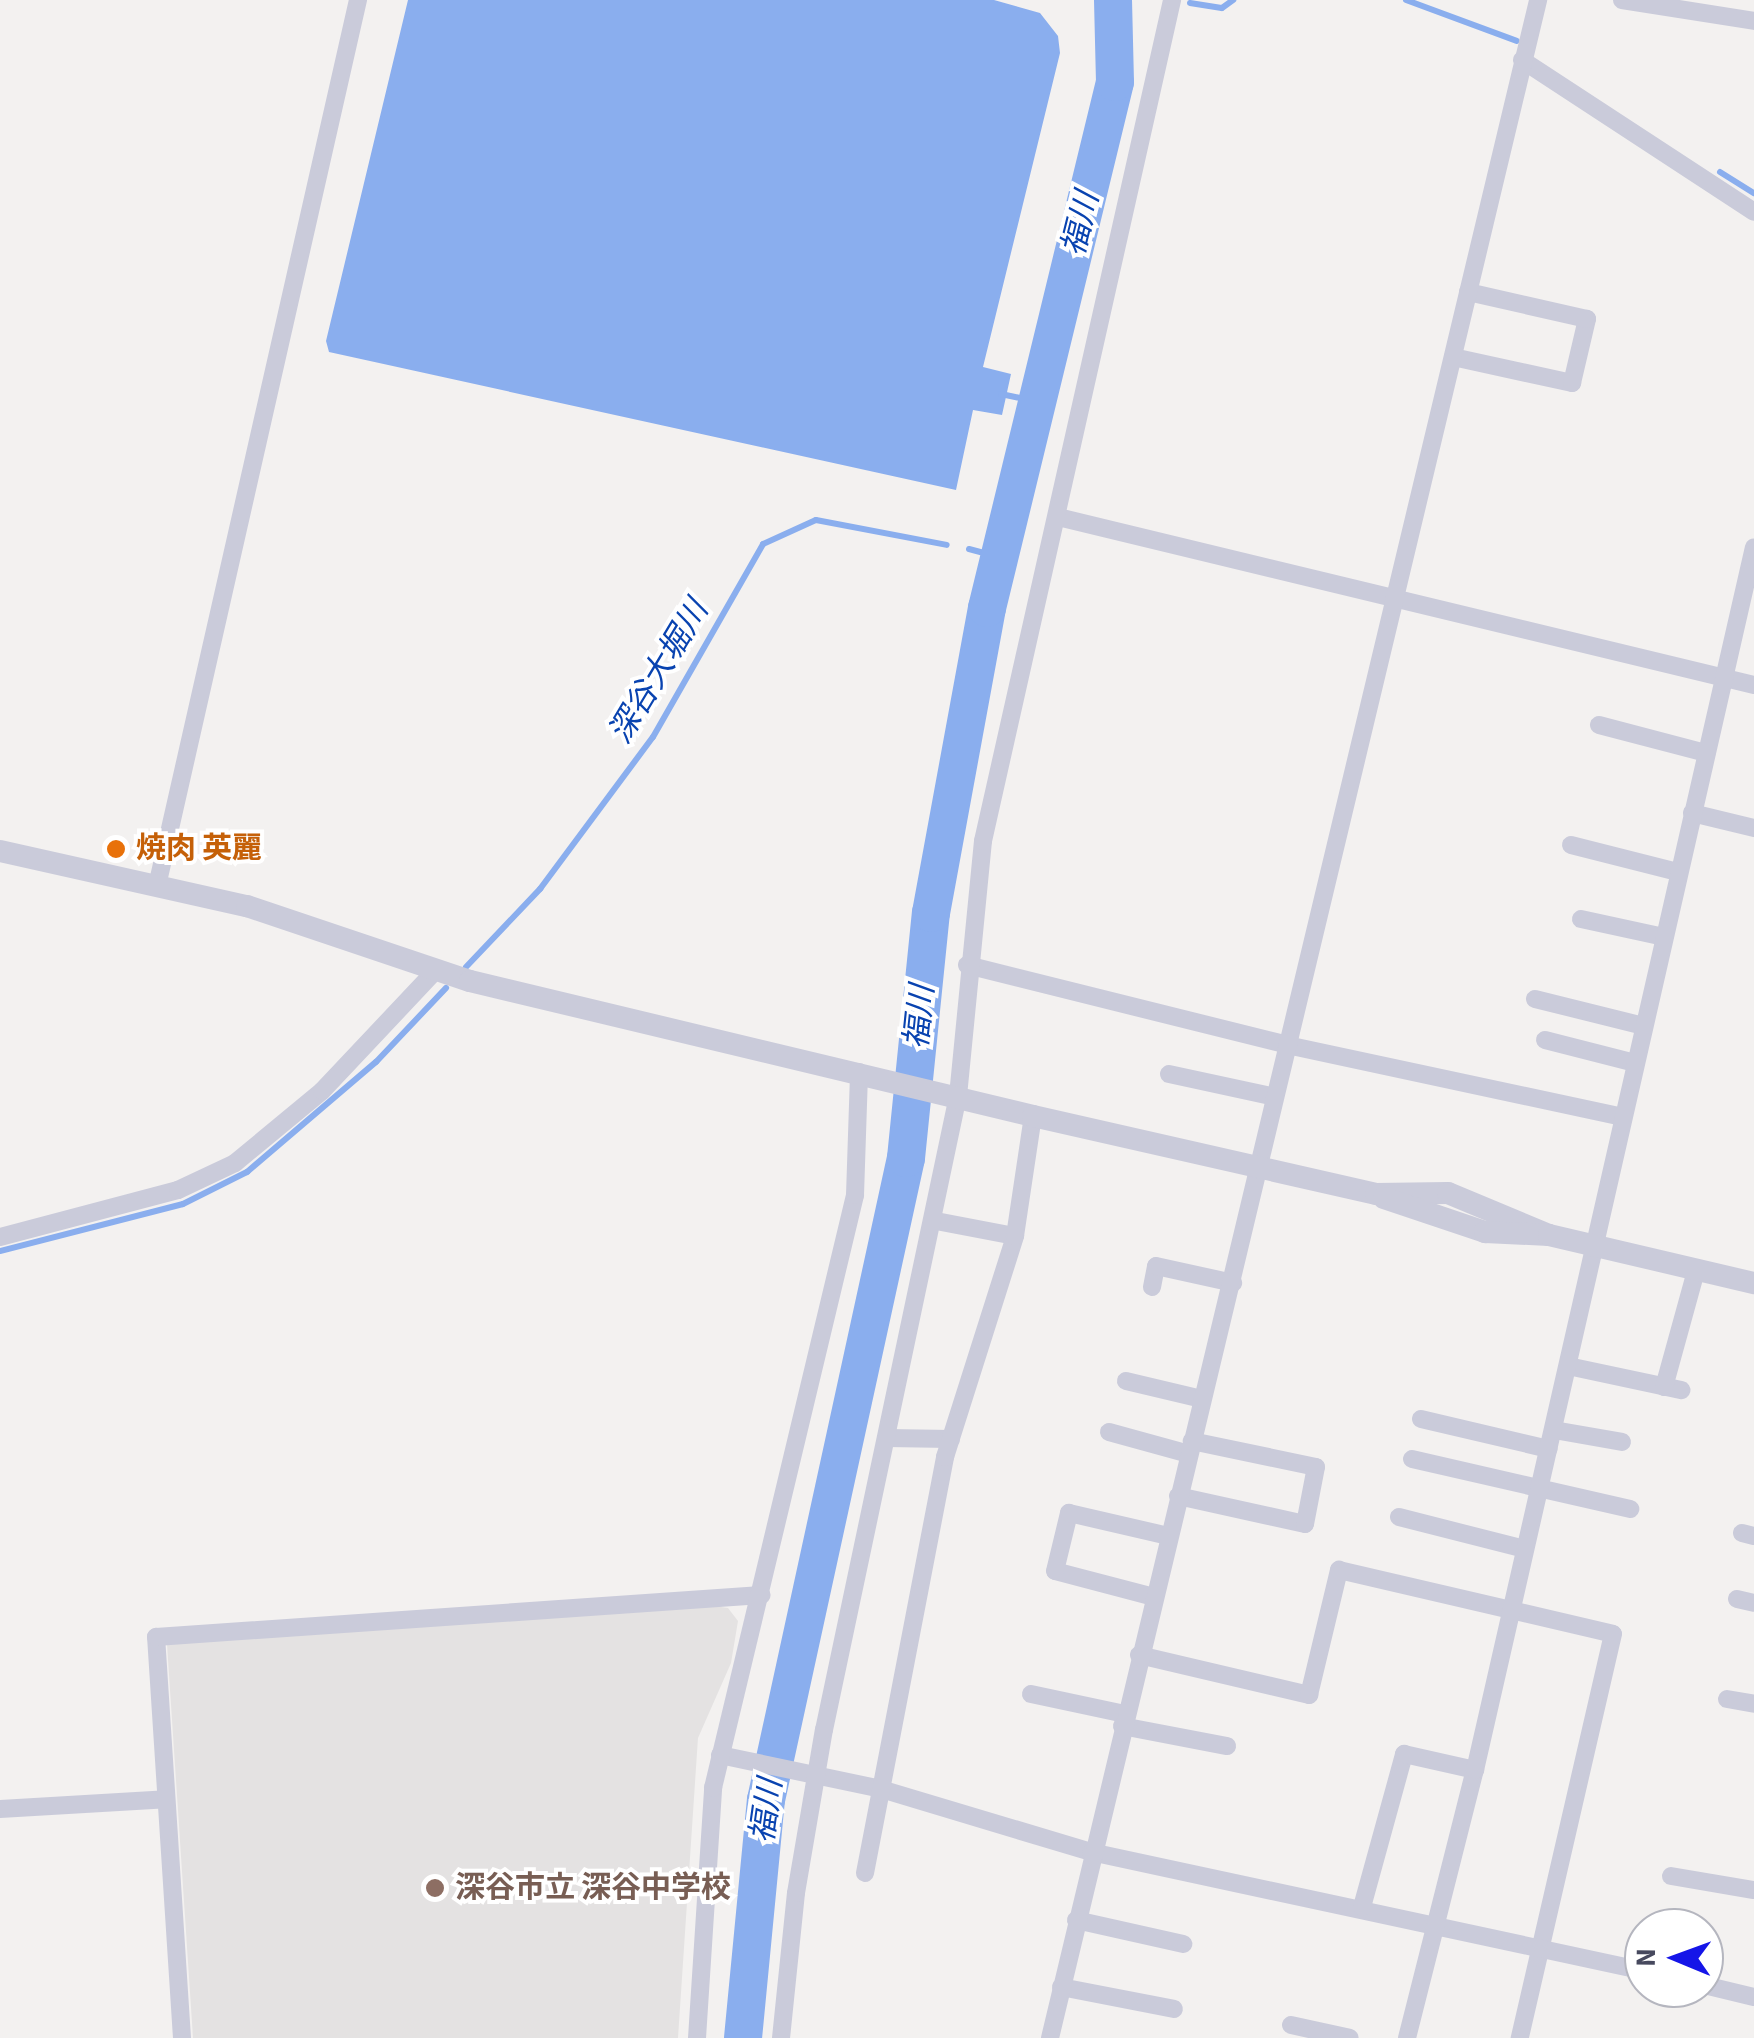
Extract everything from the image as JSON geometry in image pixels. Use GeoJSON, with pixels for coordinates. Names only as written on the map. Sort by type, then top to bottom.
{"type":"FeatureCollection","features":[{"type":"Feature","properties":{"kind":"street"},"geometry":{"type":"LineString","coordinates":[[157,886],[358,0]]}},
{"type":"Feature","properties":{"kind":"street"},"geometry":{"type":"LineString","coordinates":[[781,2038],[813,1774],[936,1221],[983,841],[1172,0]]}},
{"type":"Feature","properties":{"kind":"street"},"geometry":{"type":"LineString","coordinates":[[1050,2038],[1091,1852],[1261,1168],[1392,597],[1538,0]]}},
{"type":"Feature","properties":{"kind":"street"},"geometry":{"type":"LineString","coordinates":[[1622,0],[1754,21]]}},
{"type":"Feature","properties":{"kind":"street"},"geometry":{"type":"LineString","coordinates":[[1522,60],[1754,212]]}},
{"type":"Feature","properties":{"kind":"street"},"geometry":{"type":"LineString","coordinates":[[1453,357],[1572,383],[1587,318],[1468,292]]}},
{"type":"Feature","properties":{"kind":"street"},"geometry":{"type":"LineString","coordinates":[[1058,517],[1754,686]]}},
{"type":"Feature","properties":{"kind":"street"},"geometry":{"type":"LineString","coordinates":[[1406,2038],[1475,1770],[1550,1449],[1593,1244],[1754,547]]}},
{"type":"Feature","properties":{"kind":"street"},"geometry":{"type":"LineString","coordinates":[[1600,725],[1706,753]]}},
{"type":"Feature","properties":{"kind":"street"},"geometry":{"type":"LineString","coordinates":[[1692,813],[1754,828]]}},
{"type":"Feature","properties":{"kind":"street"},"geometry":{"type":"LineString","coordinates":[[1571,845],[1678,872]]}},
{"type":"Feature","properties":{"kind":"street"},"geometry":{"type":"LineString","coordinates":[[0,851],[307,924],[435,970],[1033,1116],[1376,1194],[1448,1194],[1549,1235],[1754,1283]]}},
{"type":"Feature","properties":{"kind":"street"},"geometry":{"type":"LineString","coordinates":[[1582,918],[1664,937]]}},
{"type":"Feature","properties":{"kind":"street"},"geometry":{"type":"LineString","coordinates":[[967,964],[1288,1044],[1622,1117]]}},
{"type":"Feature","properties":{"kind":"street"},"geometry":{"type":"LineString","coordinates":[[0,1237],[199,1184],[235,1163],[322,1091],[435,970]]}},
{"type":"Feature","properties":{"kind":"street"},"geometry":{"type":"LineString","coordinates":[[1534,999],[1644,1026]]}},
{"type":"Feature","properties":{"kind":"street"},"geometry":{"type":"LineString","coordinates":[[1545,1040],[1635,1063]]}},
{"type":"Feature","properties":{"kind":"street"},"geometry":{"type":"LineString","coordinates":[[697,2038],[727,1757],[855,1195],[867,1074]]}},
{"type":"Feature","properties":{"kind":"street"},"geometry":{"type":"LineString","coordinates":[[1169,1074],[1275,1097]]}},
{"type":"Feature","properties":{"kind":"street"},"geometry":{"type":"LineString","coordinates":[[865,1873],[951,1438],[1015,1236],[1033,1116]]}},
{"type":"Feature","properties":{"kind":"street"},"geometry":{"type":"LineString","coordinates":[[936,1221],[1015,1236]]}},
{"type":"Feature","properties":{"kind":"street"},"geometry":{"type":"LineString","coordinates":[[1152,1287],[1156,1266],[1233,1283]]}},
{"type":"Feature","properties":{"kind":"street"},"geometry":{"type":"LineString","coordinates":[[1568,1366],[1672,1389],[1696,1271]]}},
{"type":"Feature","properties":{"kind":"street"},"geometry":{"type":"LineString","coordinates":[[1126,1381],[1202,1399]]}},
{"type":"Feature","properties":{"kind":"street"},"geometry":{"type":"LineString","coordinates":[[1421,1418],[1550,1449]]}},
{"type":"Feature","properties":{"kind":"street"},"geometry":{"type":"LineString","coordinates":[[1554,1430],[1622,1442]]}},
{"type":"Feature","properties":{"kind":"street"},"geometry":{"type":"LineString","coordinates":[[1109,1432],[1316,1466],[1305,1524],[1178,1496]]}},
{"type":"Feature","properties":{"kind":"street"},"geometry":{"type":"LineString","coordinates":[[886,1438],[951,1438]]}},
{"type":"Feature","properties":{"kind":"street"},"geometry":{"type":"LineString","coordinates":[[1412,1459],[1630,1509]]}},
{"type":"Feature","properties":{"kind":"street"},"geometry":{"type":"LineString","coordinates":[[1154,1597],[1055,1570],[1069,1514],[1168,1536]]}},
{"type":"Feature","properties":{"kind":"street"},"geometry":{"type":"LineString","coordinates":[[1399,1517],[1525,1548]]}},
{"type":"Feature","properties":{"kind":"street"},"geometry":{"type":"LineString","coordinates":[[1139,1655],[1309,1695],[1339,1570],[1613,1634],[1520,2038]]}},
{"type":"Feature","properties":{"kind":"street"},"geometry":{"type":"LineString","coordinates":[[182,2038],[156,1637],[762,1594]]}},
{"type":"Feature","properties":{"kind":"street"},"geometry":{"type":"LineString","coordinates":[[1031,1694],[1227,1746]]}},
{"type":"Feature","properties":{"kind":"street"},"geometry":{"type":"LineString","coordinates":[[1728,1699],[1754,1704]]}},
{"type":"Feature","properties":{"kind":"street"},"geometry":{"type":"LineString","coordinates":[[1362,1907],[1404,1754],[1475,1770]]}},
{"type":"Feature","properties":{"kind":"street"},"geometry":{"type":"LineString","coordinates":[[727,1757],[881,1789],[1091,1852],[1362,1907],[1624,1967]]}},
{"type":"Feature","properties":{"kind":"street"},"geometry":{"type":"LineString","coordinates":[[0,1809],[166,1799]]}},
{"type":"Feature","properties":{"kind":"street"},"geometry":{"type":"LineString","coordinates":[[1672,1876],[1754,1890]]}},
{"type":"Feature","properties":{"kind":"street"},"geometry":{"type":"LineString","coordinates":[[1076,1920],[1183,1944]]}},
{"type":"Feature","properties":{"kind":"street"},"geometry":{"type":"LineString","coordinates":[[1061,1987],[1174,2009]]}},
{"type":"Feature","properties":{"kind":"street"},"geometry":{"type":"LineString","coordinates":[[1724,1990],[1754,1997]]}},
{"type":"Feature","properties":{"kind":"street"},"geometry":{"type":"LineString","coordinates":[[1291,2025],[1350,2038]]}},
{"type":"Feature","properties":{"kind":"shaded area","name":"深谷市立 深谷中学校"},"geometry":{"type":"Polygon","coordinates":[[[707,1605],[728,1608],[738,1621],[731,1663],[698,1738],[678,2038],[193,2038],[167,1644],[707,1605]]]}},
{"type":"Feature","properties":{"kind":"water"},"geometry":{"type":"Polygon","coordinates":[[[408,0],[994,0],[1040,13],[1058,36],[1060,53],[983,367],[1011,374],[1002,415],[973,410],[956,490],[329,352],[326,341],[408,0]]]}},
{"type":"Feature","properties":{"kind":"waterway","name":"福川"},"geometry":{"type":"LineString","coordinates":[[743,2038],[766,1800],[906,1158],[931,913],[987,608],[1115,82],[1113,0]]}},
{"type":"Feature","properties":{"kind":"waterway"},"geometry":{"type":"LineString","coordinates":[[1190,3],[1222,8],[1233,0]]}},
{"type":"Feature","properties":{"kind":"waterway"},"geometry":{"type":"LineString","coordinates":[[1406,0],[1517,41]]}},
{"type":"Feature","properties":{"kind":"waterway"},"geometry":{"type":"LineString","coordinates":[[1720,172],[1754,193]]}},
{"type":"Feature","properties":{"kind":"waterway"},"geometry":{"type":"LineString","coordinates":[[1001,394],[1034,401]]}},
{"type":"Feature","properties":{"kind":"waterway","name":"深谷大堀川"},"geometry":{"type":"LineString","coordinates":[[466,967],[540,889],[653,737],[763,544],[816,520],[947,545]]}},
{"type":"Feature","properties":{"kind":"waterway","name":"深谷大堀川"},"geometry":{"type":"LineString","coordinates":[[969,549],[998,557]]}},
{"type":"Feature","properties":{"kind":"waterway","name":"深谷大堀川"},"geometry":{"type":"LineString","coordinates":[[0,1251],[183,1204],[247,1172],[376,1062],[446,988]]}},
{"type":"Feature","properties":{"kind":"place","name":"焼肉 英麗"},"geometry":{"type":"Point","coordinates":[116,849]}},
{"type":"Feature","properties":{"kind":"place","name":"深谷市立 深谷中学校"},"geometry":{"type":"Point","coordinates":[435,1888]}}]}
